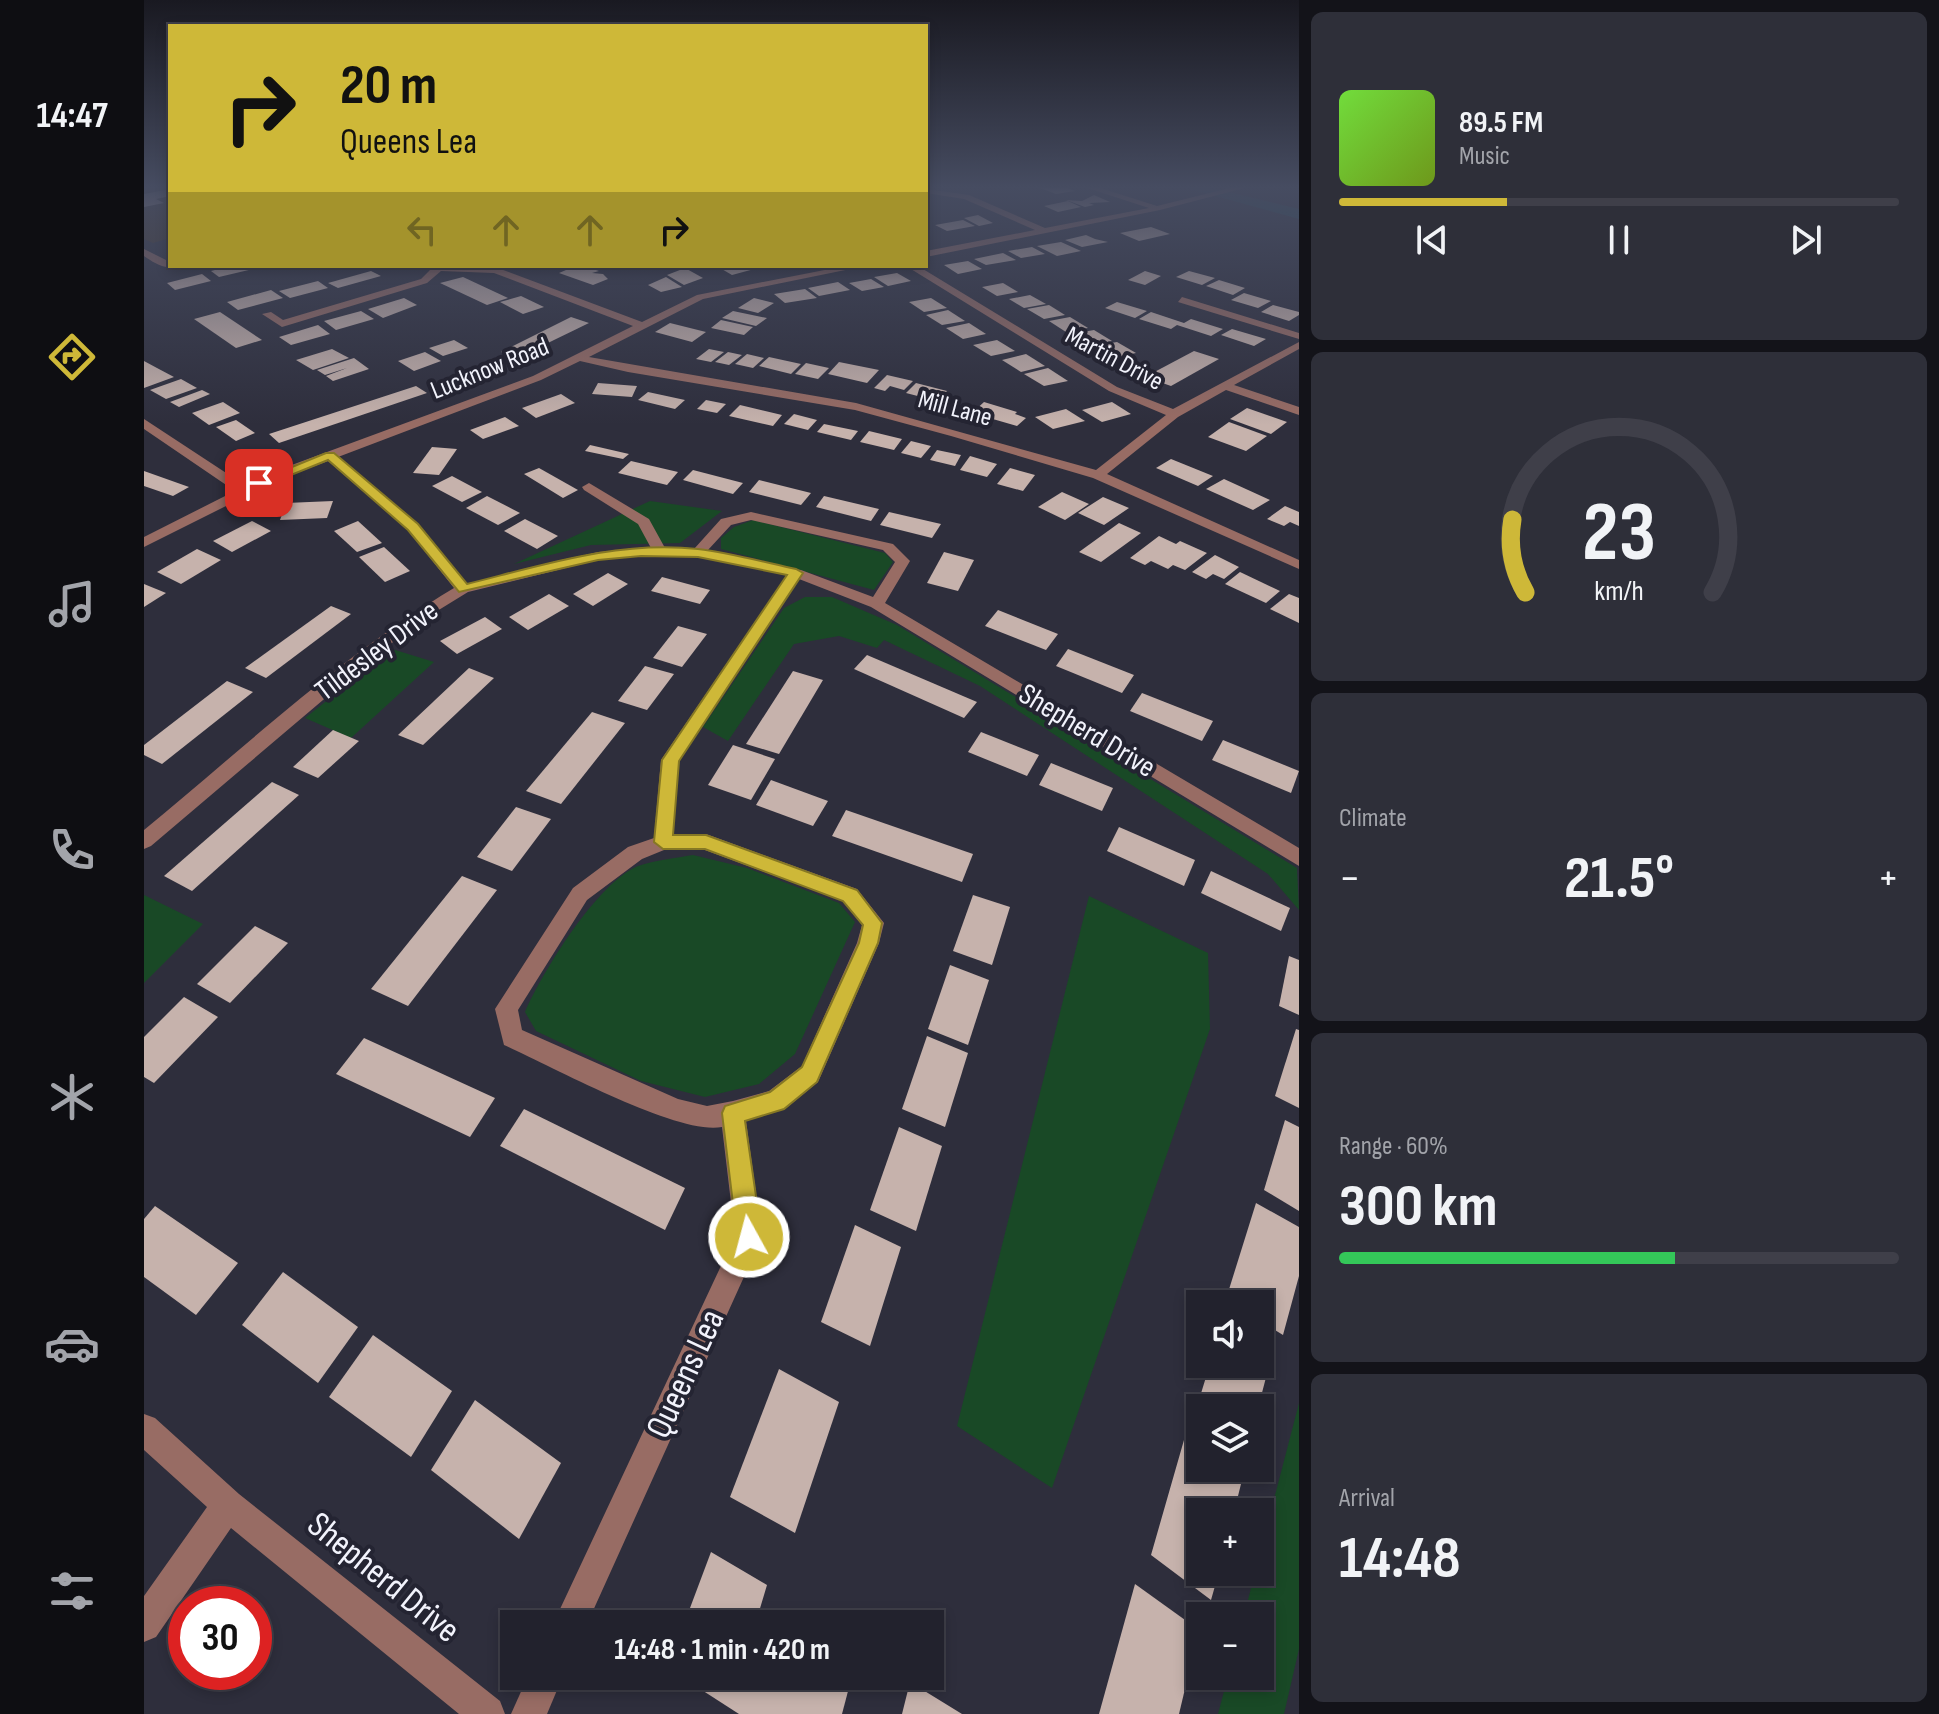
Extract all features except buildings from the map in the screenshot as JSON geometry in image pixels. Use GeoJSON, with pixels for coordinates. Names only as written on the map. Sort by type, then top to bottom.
{"type":"FeatureCollection","features":[{"type":"Feature","properties":{"kind":"street"},"geometry":{"type":"LineString","coordinates":[[423,268],[456,268]]}},
{"type":"Feature","properties":{"kind":"street"},"geometry":{"type":"LineString","coordinates":[[482,268],[495,270],[640,325]]}},
{"type":"Feature","properties":{"kind":"street","name":"Lucknow Road"},"geometry":{"type":"LineString","coordinates":[[144,543],[243,490],[537,378],[700,297],[850,268]]}},
{"type":"Feature","properties":{"kind":"street","name":"Martin Drive"},"geometry":{"type":"LineString","coordinates":[[914,268],[1113,389],[1174,414]]}},
{"type":"Feature","properties":{"kind":"street"},"geometry":{"type":"LineString","coordinates":[[267,314],[282,324],[424,281],[437,269]]}},
{"type":"Feature","properties":{"kind":"street"},"geometry":{"type":"LineString","coordinates":[[1182,300],[1299,336]]}},
{"type":"Feature","properties":{"kind":"street"},"geometry":{"type":"LineString","coordinates":[[1098,475],[1174,414],[1299,345]]}},
{"type":"Feature","properties":{"kind":"street","name":"Mill Lane"},"geometry":{"type":"LineString","coordinates":[[581,358],[628,369],[856,407],[1098,475],[1299,565]]}},
{"type":"Feature","properties":{"kind":"street"},"geometry":{"type":"LineString","coordinates":[[1225,386],[1299,411]]}},
{"type":"Feature","properties":{"kind":"street"},"geometry":{"type":"LineString","coordinates":[[144,423],[243,490]]}},
{"type":"Feature","properties":{"kind":"street"},"geometry":{"type":"LineString","coordinates":[[330,456],[413,527],[463,589]]}},
{"type":"Feature","properties":{"kind":"street"},"geometry":{"type":"LineString","coordinates":[[589,487],[644,522],[660,552]]}},
{"type":"Feature","properties":{"kind":"street"},"geometry":{"type":"LineString","coordinates":[[698,553],[726,522],[751,516],[888,547],[903,561],[876,604]]}},
{"type":"Feature","properties":{"kind":"street","name":"Tildesley Drive"},"geometry":{"type":"LineString","coordinates":[[144,841],[363,657],[410,621],[463,589],[598,556],[660,552],[698,553],[796,573]]}},
{"type":"Feature","properties":{"kind":"street"},"geometry":{"type":"LineString","coordinates":[[663,842],[670,760],[796,573]]}},
{"type":"Feature","properties":{"kind":"street","name":"Shepherd Drive"},"geometry":{"type":"LineString","coordinates":[[796,573],[876,604],[1299,858]]}},
{"type":"Feature","properties":{"kind":"street"},"geometry":{"type":"LineString","coordinates":[[663,842],[706,842],[850,895],[873,923],[868,943],[810,1074],[776,1101],[707,1118],[676,1111],[512,1037],[506,1009],[580,894],[635,853],[663,842]]}},
{"type":"Feature","properties":{"kind":"street","name":"Queens Lea"},"geometry":{"type":"LineString","coordinates":[[576,1610],[749,1237],[733,1113]]}},
{"type":"Feature","properties":{"kind":"street"},"geometry":{"type":"LineString","coordinates":[[144,1429],[228,1505],[144,1625]]}},
{"type":"Feature","properties":{"kind":"street","name":"Shepherd Drive"},"geometry":{"type":"LineString","coordinates":[[228,1505],[487,1714]]}},
{"type":"Feature","properties":{"kind":"street"},"geometry":{"type":"LineString","coordinates":[[529,1714],[540,1690]]}},
{"type":"Feature","properties":{"kind":"green space"},"geometry":{"type":"Polygon","coordinates":[[[650,501],[722,511],[680,543],[591,545],[514,564],[650,501]]]}},
{"type":"Feature","properties":{"kind":"green space"},"geometry":{"type":"Polygon","coordinates":[[[753,520],[885,553],[893,562],[874,590],[721,549],[721,538],[734,527],[753,520]]]}},
{"type":"Feature","properties":{"kind":"green space"},"geometry":{"type":"Polygon","coordinates":[[[805,597],[832,597],[897,625],[1297,868],[1299,910],[1268,874],[980,686],[884,640],[877,648],[839,636],[794,644],[728,741],[703,727],[784,608],[805,597]]]}},
{"type":"Feature","properties":{"kind":"green space"},"geometry":{"type":"Polygon","coordinates":[[[392,649],[434,662],[351,738],[305,718],[392,649]]]}},
{"type":"Feature","properties":{"kind":"green space"},"geometry":{"type":"Polygon","coordinates":[[[693,855],[747,868],[839,903],[855,922],[795,1054],[759,1084],[705,1097],[641,1081],[536,1031],[525,1012],[544,974],[573,930],[622,875],[638,866],[693,855]]]}},
{"type":"Feature","properties":{"kind":"green space"},"geometry":{"type":"Polygon","coordinates":[[[144,895],[203,924],[144,983],[144,895]]]}},
{"type":"Feature","properties":{"kind":"green space"},"geometry":{"type":"Polygon","coordinates":[[[1089,896],[1208,953],[1210,1029],[1052,1488],[957,1426],[1089,896]]]}},
{"type":"Feature","properties":{"kind":"green space"},"geometry":{"type":"Polygon","coordinates":[[[1299,1403],[1299,1649],[1284,1714],[1218,1714],[1224,1690],[1274,1690],[1274,1602],[1248,1602],[1252,1586],[1274,1586],[1274,1499],[1299,1403]]]}},
{"type":"Feature","properties":{"kind":"route"},"geometry":{"type":"LineString","coordinates":[[259,483],[330,456],[413,527],[463,589],[598,556],[641,552],[698,553],[796,573],[670,760],[663,842],[706,842],[850,895],[873,923],[868,943],[810,1074],[776,1101],[733,1113],[749,1237]]}}]}
